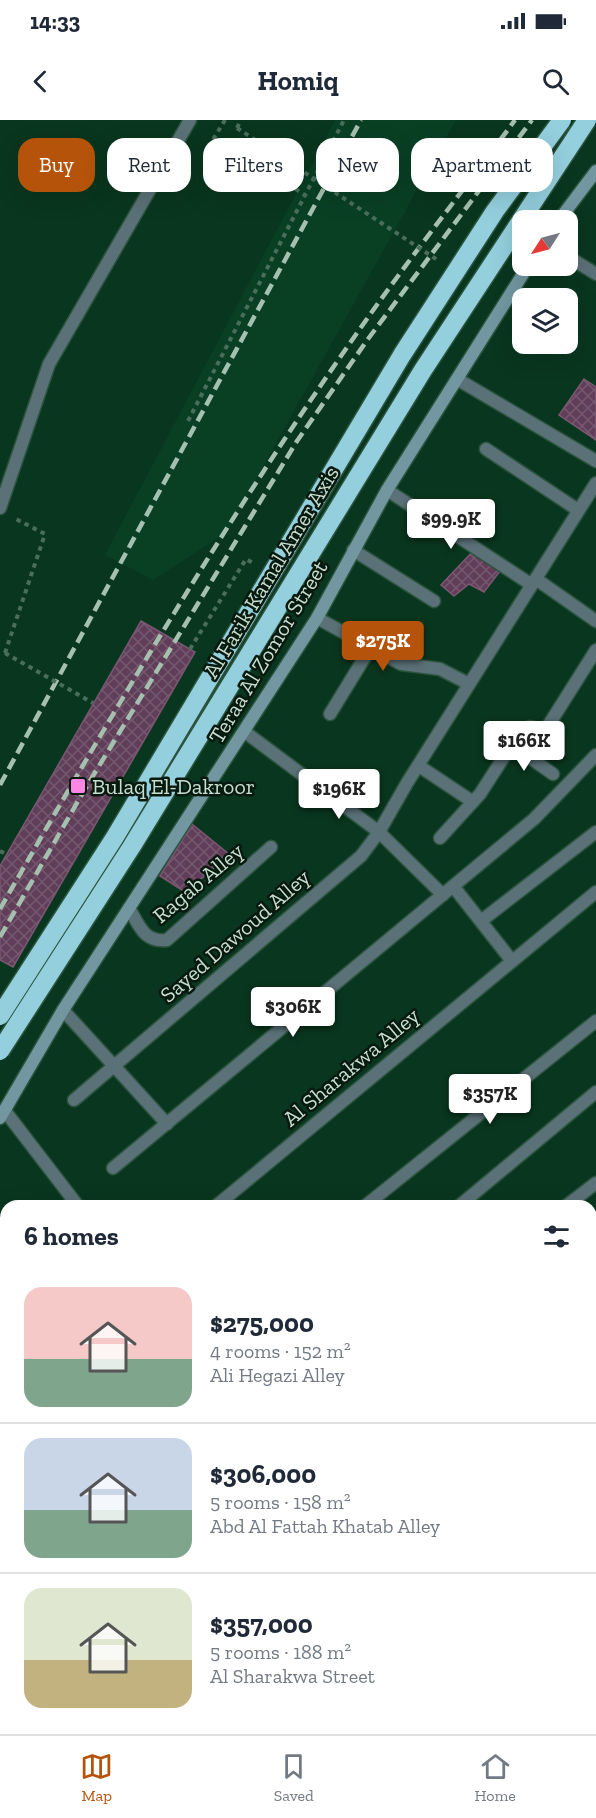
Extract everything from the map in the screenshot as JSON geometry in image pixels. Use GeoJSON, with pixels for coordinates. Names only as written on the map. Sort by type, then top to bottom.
{"type":"FeatureCollection","features":[{"type":"Feature","properties":{"kind":"highway","name":"Al Farik Kamal Amer Axis"},"geometry":{"type":"LineString","coordinates":[[0,1016],[115,837],[402,355],[495,211],[562,120]]}},
{"type":"Feature","properties":{"kind":"highway","name":"Al Farik Kamal Amer Axis"},"geometry":{"type":"LineString","coordinates":[[0,1052],[132,846],[423,370],[586,120]]}},
{"type":"Feature","properties":{"kind":"main road"},"geometry":{"type":"LineString","coordinates":[[567,210],[596,171]]}},
{"type":"Feature","properties":{"kind":"main road","name":"Teraa Al Zomor Street"},"geometry":{"type":"LineString","coordinates":[[2,1114],[63,1010],[317,618],[387,490],[522,276]]}},
{"type":"Feature","properties":{"kind":"street"},"geometry":{"type":"LineString","coordinates":[[4,512],[49,364],[190,120]]}},
{"type":"Feature","properties":{"kind":"street"},"geometry":{"type":"LineString","coordinates":[[578,263],[596,274]]}},
{"type":"Feature","properties":{"kind":"street"},"geometry":{"type":"LineString","coordinates":[[457,379],[596,461]]}},
{"type":"Feature","properties":{"kind":"street"},"geometry":{"type":"LineString","coordinates":[[486,449],[578,510]]}},
{"type":"Feature","properties":{"kind":"street","name":"Sayed Dawoud Alley"},"geometry":{"type":"LineString","coordinates":[[74,1100],[361,856],[379,832],[596,483]]}},
{"type":"Feature","properties":{"kind":"street"},"geometry":{"type":"LineString","coordinates":[[387,490],[596,621]]}},
{"type":"Feature","properties":{"kind":"street"},"geometry":{"type":"LineString","coordinates":[[353,550],[434,601]]}},
{"type":"Feature","properties":{"kind":"street"},"geometry":{"type":"LineString","coordinates":[[317,618],[401,664],[440,669],[469,684]]}},
{"type":"Feature","properties":{"kind":"street"},"geometry":{"type":"LineString","coordinates":[[330,714],[371,647]]}},
{"type":"Feature","properties":{"kind":"street"},"geometry":{"type":"LineString","coordinates":[[440,838],[472,802],[523,729],[530,727],[540,730],[548,726],[596,650]]}},
{"type":"Feature","properties":{"kind":"street"},"geometry":{"type":"LineString","coordinates":[[245,732],[379,832],[443,895]]}},
{"type":"Feature","properties":{"kind":"street"},"geometry":{"type":"LineString","coordinates":[[512,745],[553,774]]}},
{"type":"Feature","properties":{"kind":"street"},"geometry":{"type":"LineString","coordinates":[[113,1168],[546,808],[596,756]]}},
{"type":"Feature","properties":{"kind":"street"},"geometry":{"type":"LineString","coordinates":[[419,766],[472,802]]}},
{"type":"Feature","properties":{"kind":"street"},"geometry":{"type":"LineString","coordinates":[[481,921],[596,832]]}},
{"type":"Feature","properties":{"kind":"street","name":"Ragab Alley"},"geometry":{"type":"LineString","coordinates":[[129,908],[144,934],[150,939],[167,940],[271,847]]}},
{"type":"Feature","properties":{"kind":"street"},"geometry":{"type":"LineString","coordinates":[[453,886],[512,961]]}},
{"type":"Feature","properties":{"kind":"street","name":"Al Sharakwa Alley"},"geometry":{"type":"LineString","coordinates":[[223,1200],[596,892]]}},
{"type":"Feature","properties":{"kind":"street"},"geometry":{"type":"LineString","coordinates":[[63,1010],[113,1068],[167,1124]]}},
{"type":"Feature","properties":{"kind":"street"},"geometry":{"type":"LineString","coordinates":[[372,1200],[596,1021]]}},
{"type":"Feature","properties":{"kind":"street"},"geometry":{"type":"LineString","coordinates":[[466,1200],[596,1092]]}},
{"type":"Feature","properties":{"kind":"street"},"geometry":{"type":"LineString","coordinates":[[2,1114],[73,1200]]}},
{"type":"Feature","properties":{"kind":"street"},"geometry":{"type":"LineString","coordinates":[[575,1200],[596,1183]]}},
{"type":"Feature","properties":{"kind":"path"},"geometry":{"type":"LineString","coordinates":[[225,120],[214,138],[305,195]]}},
{"type":"Feature","properties":{"kind":"path"},"geometry":{"type":"LineString","coordinates":[[241,120],[237,128],[444,264]]}},
{"type":"Feature","properties":{"kind":"path"},"geometry":{"type":"LineString","coordinates":[[188,422],[344,120]]}},
{"type":"Feature","properties":{"kind":"path"},"geometry":{"type":"LineString","coordinates":[[4,512],[45,534],[5,653],[93,704]]}},
{"type":"Feature","properties":{"kind":"path"},"geometry":{"type":"LineString","coordinates":[[190,649],[246,559]]}},
{"type":"Feature","properties":{"kind":"path"},"geometry":{"type":"LineString","coordinates":[[0,851],[6,855]]}},
{"type":"Feature","properties":{"kind":"shaded area"},"geometry":{"type":"Polygon","coordinates":[[[335,120],[456,120],[446,138],[411,138],[411,192],[416,192],[226,533],[153,580],[105,555],[297,192],[304,192],[304,179],[316,156],[316,192],[399,192],[399,138],[325,138],[335,120]]]}},
{"type":"Feature","properties":{"kind":"building"},"geometry":{"type":"Polygon","coordinates":[[[584,379],[596,387],[596,440],[559,415],[584,379]]]}},
{"type":"Feature","properties":{"kind":"building"},"geometry":{"type":"Polygon","coordinates":[[[476,548],[504,566],[484,592],[469,584],[454,596],[441,585],[476,548]]]}},
{"type":"Feature","properties":{"kind":"building"},"geometry":{"type":"Polygon","coordinates":[[[141,621],[195,652],[13,967],[0,960],[0,866],[141,621]]]}},
{"type":"Feature","properties":{"kind":"building"},"geometry":{"type":"Polygon","coordinates":[[[192,824],[230,855],[185,892],[160,876],[192,824]]]}},
{"type":"Feature","properties":{"kind":"railway"},"geometry":{"type":"LineString","coordinates":[[0,785],[361,120]]}},
{"type":"Feature","properties":{"kind":"railway"},"geometry":{"type":"LineString","coordinates":[[0,909],[128,689],[262,473],[376,306],[515,120]]}},
{"type":"Feature","properties":{"kind":"railway"},"geometry":{"type":"LineString","coordinates":[[0,937],[85,789],[297,441],[368,339],[532,120]]}},
{"type":"Feature","properties":{"kind":"place","name":"Bulaq El-Dakroor"},"geometry":{"type":"Point","coordinates":[78,786]}}]}
